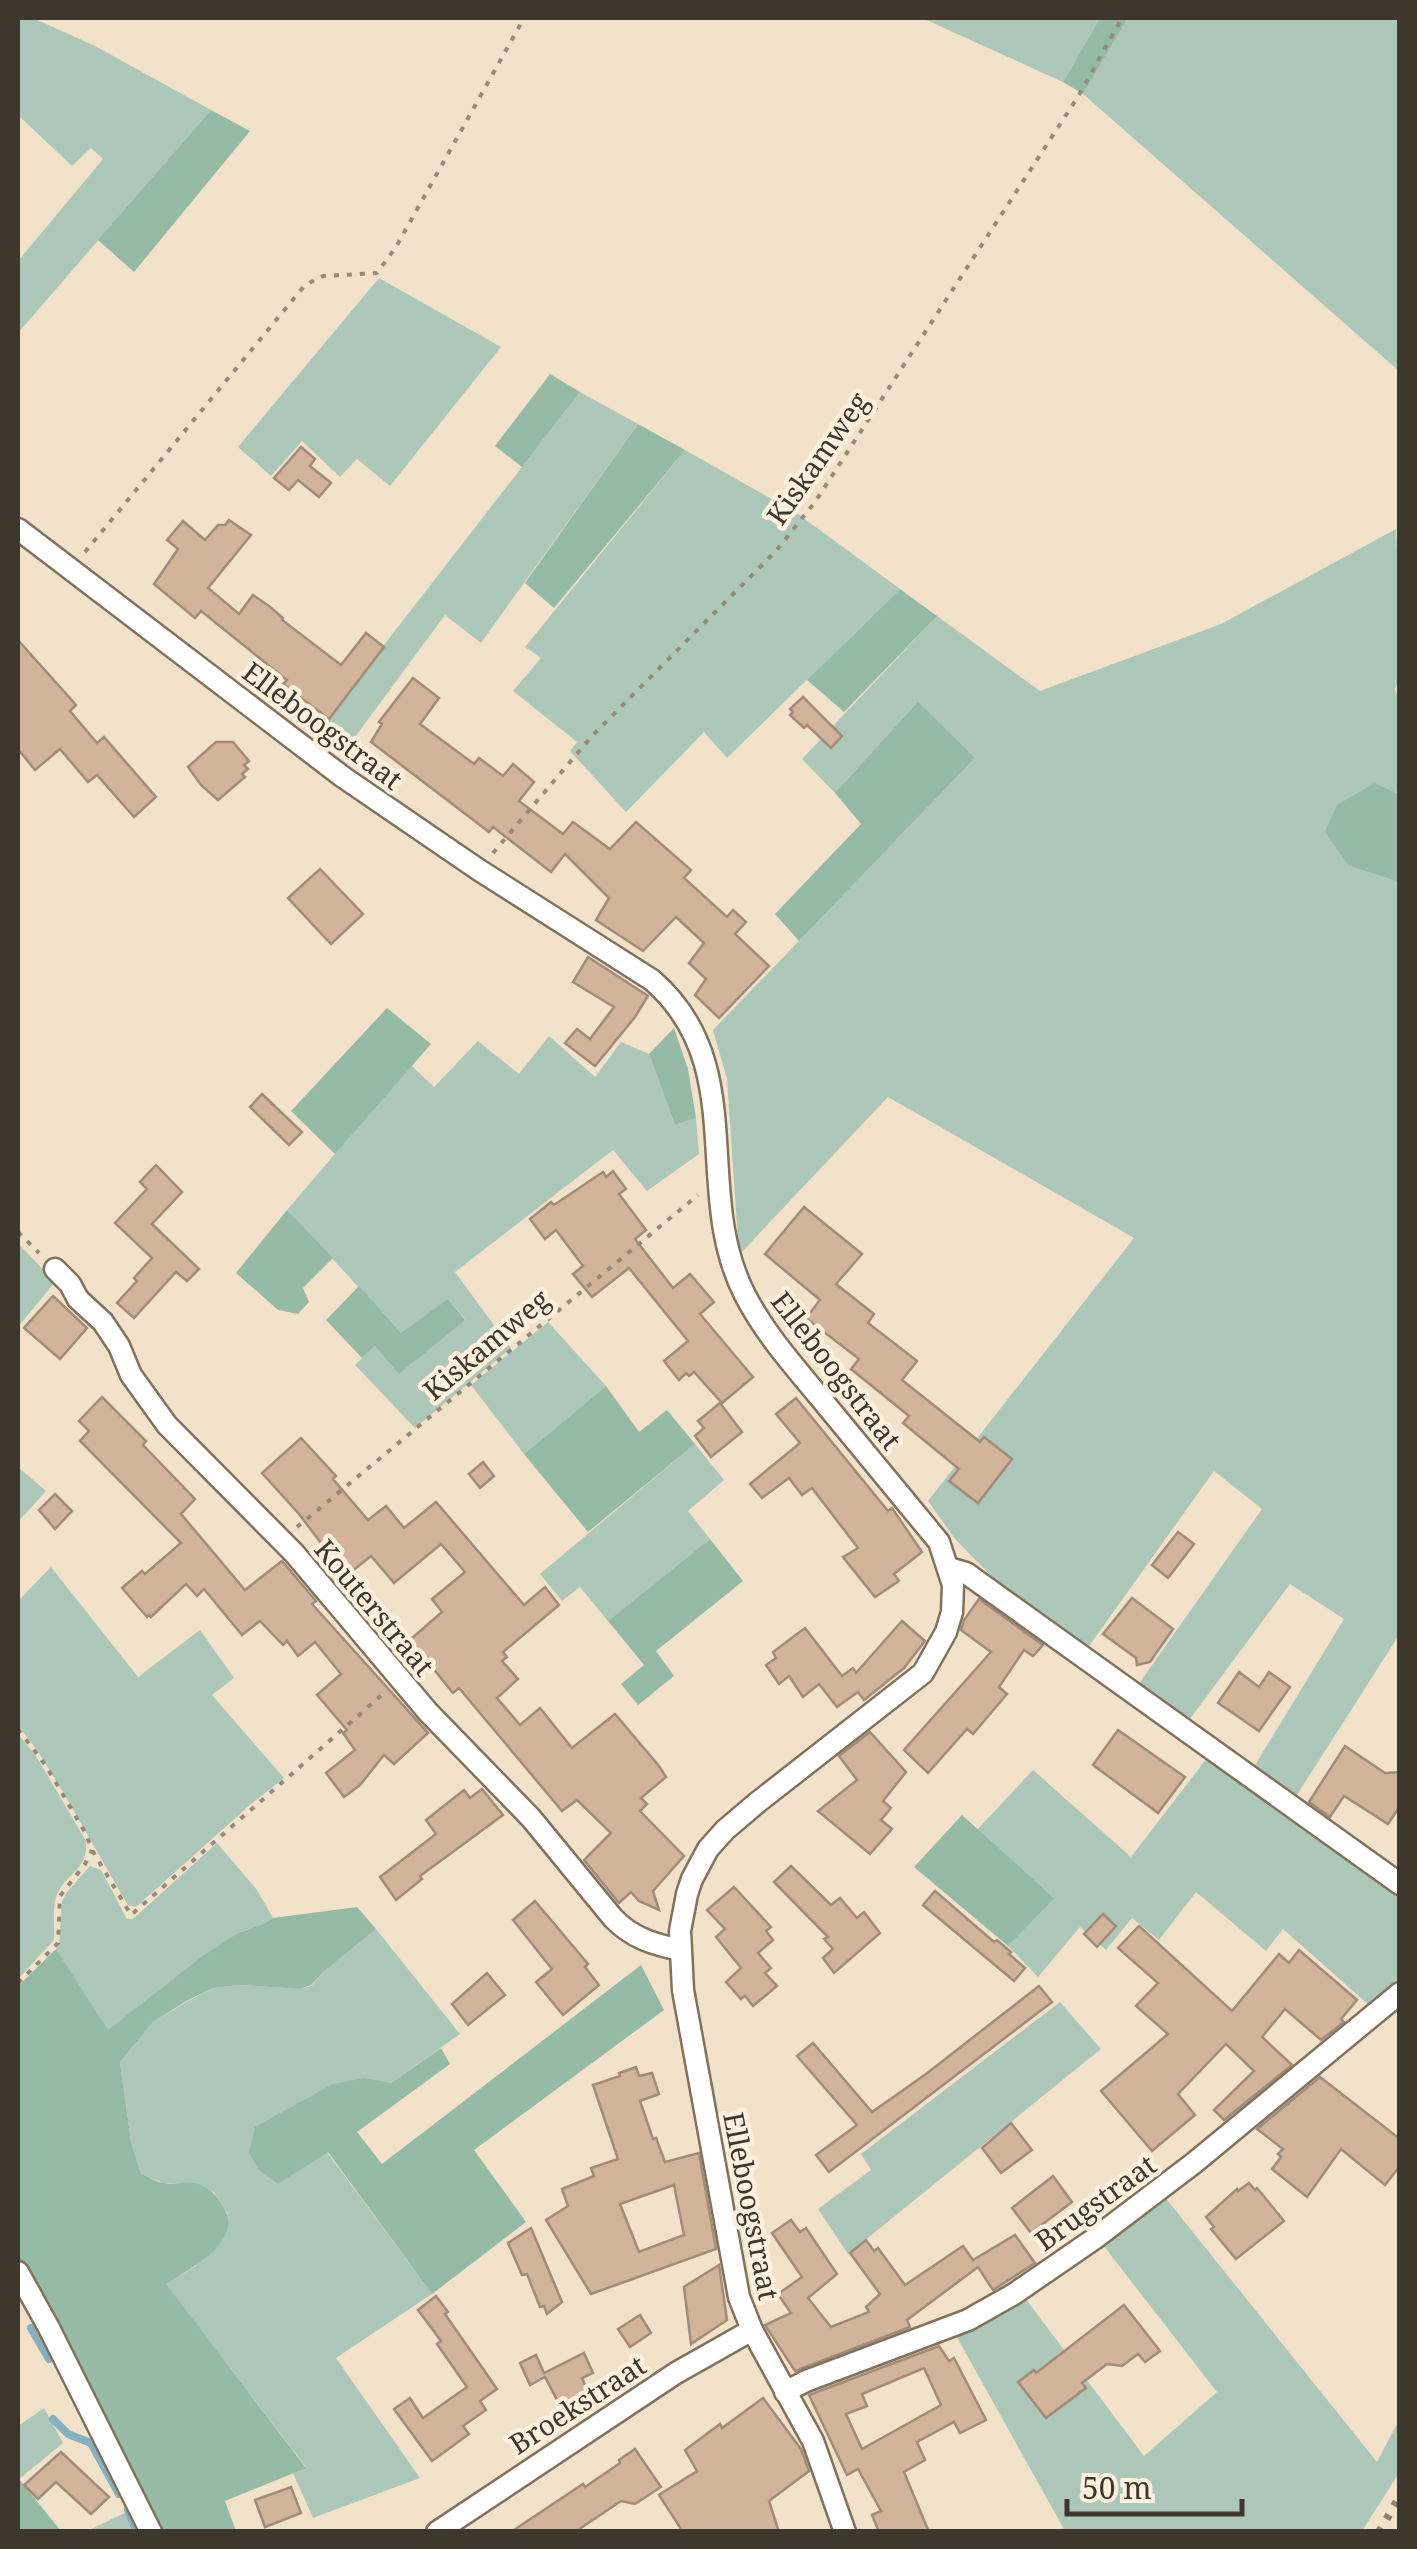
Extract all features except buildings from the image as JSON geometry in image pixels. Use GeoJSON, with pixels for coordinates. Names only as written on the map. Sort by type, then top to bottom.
{"type":"FeatureCollection","features":[{"type":"Feature","properties":{"kind":"street","name":"Elleboogstraat"},"geometry":{"type":"LineString","coordinates":[[18,530],[343,776],[667,993],[684,1014],[712,1087],[719,1207],[731,1264],[769,1336],[938,1542],[949,1568],[954,1586],[952,1612],[946,1632],[923,1673],[725,1830],[708,1849],[692,1879],[680,1931],[683,1990],[739,2297],[752,2330],[813,2441],[845,2532]]}},
{"type":"Feature","properties":{"kind":"street","name":"Kouterstraat"},"geometry":{"type":"LineString","coordinates":[[55,1270],[103,1322],[131,1374],[167,1425],[282,1540],[428,1712],[531,1818],[591,1894],[626,1932],[652,1944],[680,1950]]}},
{"type":"Feature","properties":{"kind":"street"},"geometry":{"type":"LineString","coordinates":[[949,1568],[966,1573],[1400,1884]]}},
{"type":"Feature","properties":{"kind":"street","name":"Brugstraat"},"geometry":{"type":"LineString","coordinates":[[785,2392],[968,2320],[1014,2294],[1194,2163],[1400,1993]]}},
{"type":"Feature","properties":{"kind":"street"},"geometry":{"type":"LineString","coordinates":[[18,2272],[151,2532]]}},
{"type":"Feature","properties":{"kind":"street","name":"Broekstraat"},"geometry":{"type":"LineString","coordinates":[[437,2532],[662,2381],[752,2330]]}},
{"type":"Feature","properties":{"kind":"path"},"geometry":{"type":"LineString","coordinates":[[70,571],[305,285],[323,276],[377,273],[396,247],[524,18]]}},
{"type":"Feature","properties":{"kind":"path","name":"Kiskamweg"},"geometry":{"type":"LineString","coordinates":[[479,870],[592,736],[776,551],[814,502],[1079,95],[1122,18]]}},
{"type":"Feature","properties":{"kind":"path","name":"Kiskamweg"},"geometry":{"type":"LineString","coordinates":[[282,1540],[718,1180]]}},
{"type":"Feature","properties":{"kind":"path"},"geometry":{"type":"LineString","coordinates":[[18,1232],[55,1270]]}},
{"type":"Feature","properties":{"kind":"path"},"geometry":{"type":"LineString","coordinates":[[18,1728],[46,1766],[132,1915],[401,1678]]}},
{"type":"Feature","properties":{"kind":"path"},"geometry":{"type":"LineString","coordinates":[[18,1983],[58,1943],[60,1896],[86,1864],[92,1850]]}},
{"type":"Feature","properties":{"kind":"green space"},"geometry":{"type":"Polygon","coordinates":[[[18,18],[33,18],[95,46],[211,110],[18,333],[18,261],[103,159],[91,148],[72,166],[18,115],[18,18]]]}},
{"type":"Feature","properties":{"kind":"green space"},"geometry":{"type":"Polygon","coordinates":[[[922,18],[1100,18],[1063,82],[922,18]]]}},
{"type":"Feature","properties":{"kind":"green space"},"geometry":{"type":"Polygon","coordinates":[[[1100,18],[1128,18],[1083,94],[1063,82],[1100,18]]]}},
{"type":"Feature","properties":{"kind":"green space"},"geometry":{"type":"Polygon","coordinates":[[[1128,18],[1399,18],[1399,371],[1083,94],[1128,18]]]}},
{"type":"Feature","properties":{"kind":"green space"},"geometry":{"type":"Polygon","coordinates":[[[211,110],[250,131],[134,272],[98,240],[211,110]]]}},
{"type":"Feature","properties":{"kind":"green space"},"geometry":{"type":"Polygon","coordinates":[[[379,278],[501,347],[390,486],[357,459],[340,477],[302,441],[271,476],[238,447],[379,278]]]}},
{"type":"Feature","properties":{"kind":"green space"},"geometry":{"type":"Polygon","coordinates":[[[550,374],[580,392],[522,467],[495,446],[550,374]]]}},
{"type":"Feature","properties":{"kind":"green space"},"geometry":{"type":"Polygon","coordinates":[[[580,392],[638,424],[481,643],[445,615],[341,756],[315,734],[580,392]]]}},
{"type":"Feature","properties":{"kind":"green space"},"geometry":{"type":"Polygon","coordinates":[[[638,424],[685,450],[554,608],[525,583],[638,424]]]}},
{"type":"Feature","properties":{"kind":"green space"},"geometry":{"type":"Polygon","coordinates":[[[685,450],[798,514],[900,589],[727,758],[704,732],[626,812],[570,751],[577,742],[513,691],[541,658],[525,647],[685,450]]]}},
{"type":"Feature","properties":{"kind":"green space"},"geometry":{"type":"Polygon","coordinates":[[[1396,529],[1400,554],[1400,674],[1395,689],[1400,706],[1399,794],[1375,783],[1349,866],[1399,882],[1399,1635],[1295,1798],[1252,1770],[1344,1619],[1290,1584],[1187,1723],[1138,1685],[1262,1509],[1214,1471],[1087,1649],[1007,1592],[955,1539],[928,1501],[1134,1238],[888,1097],[739,1255],[727,1079],[713,1030],[975,758],[918,703],[835,793],[802,759],[937,616],[1040,691],[1221,624],[1396,529]]]}},
{"type":"Feature","properties":{"kind":"green space"},"geometry":{"type":"Polygon","coordinates":[[[900,589],[937,616],[844,712],[807,680],[900,589]]]}},
{"type":"Feature","properties":{"kind":"green space"},"geometry":{"type":"Polygon","coordinates":[[[918,702],[975,758],[799,941],[775,914],[861,824],[835,793],[918,702]]]}},
{"type":"Feature","properties":{"kind":"green space"},"geometry":{"type":"Polygon","coordinates":[[[1375,783],[1399,794],[1399,882],[1349,866],[1325,832],[1337,805],[1375,783]]]}},
{"type":"Feature","properties":{"kind":"green space"},"geometry":{"type":"Polygon","coordinates":[[[387,1008],[431,1044],[335,1154],[291,1111],[387,1008]]]}},
{"type":"Feature","properties":{"kind":"green space"},"geometry":{"type":"Polygon","coordinates":[[[674,1028],[688,1069],[696,1118],[675,1125],[649,1054],[674,1028]]]}},
{"type":"Feature","properties":{"kind":"green space"},"geometry":{"type":"Polygon","coordinates":[[[549,1036],[595,1077],[621,1042],[649,1054],[675,1125],[696,1118],[699,1154],[647,1191],[613,1150],[455,1272],[511,1348],[415,1428],[355,1365],[375,1346],[400,1373],[465,1319],[448,1299],[402,1334],[287,1210],[411,1065],[434,1087],[478,1041],[519,1074],[549,1036]]]}},
{"type":"Feature","properties":{"kind":"green space"},"geometry":{"type":"Polygon","coordinates":[[[287,1210],[333,1258],[303,1288],[309,1302],[298,1314],[278,1310],[236,1273],[287,1210]]]}},
{"type":"Feature","properties":{"kind":"green space"},"geometry":{"type":"Polygon","coordinates":[[[18,1243],[55,1282],[18,1327],[18,1243]]]}},
{"type":"Feature","properties":{"kind":"green space"},"geometry":{"type":"Polygon","coordinates":[[[359,1286],[401,1333],[448,1299],[465,1320],[399,1374],[375,1346],[362,1358],[326,1320],[359,1286]]]}},
{"type":"Feature","properties":{"kind":"green space"},"geometry":{"type":"Polygon","coordinates":[[[548,1322],[606,1386],[524,1454],[471,1385],[548,1322]]]}},
{"type":"Feature","properties":{"kind":"green space"},"geometry":{"type":"Polygon","coordinates":[[[606,1386],[639,1432],[667,1410],[695,1444],[588,1532],[524,1454],[606,1386]]]}},
{"type":"Feature","properties":{"kind":"green space"},"geometry":{"type":"Polygon","coordinates":[[[695,1444],[724,1480],[688,1511],[710,1539],[608,1621],[580,1587],[562,1601],[540,1574],[695,1444]]]}},
{"type":"Feature","properties":{"kind":"green space"},"geometry":{"type":"Polygon","coordinates":[[[18,1467],[46,1491],[18,1522],[18,1467]]]}},
{"type":"Feature","properties":{"kind":"green space"},"geometry":{"type":"Polygon","coordinates":[[[710,1539],[743,1581],[656,1651],[674,1676],[638,1705],[621,1684],[644,1665],[608,1621],[710,1539]]]}},
{"type":"Feature","properties":{"kind":"green space"},"geometry":{"type":"Polygon","coordinates":[[[51,1567],[138,1677],[200,1630],[234,1678],[212,1695],[284,1778],[136,1907],[126,1902],[39,1753],[18,1725],[18,1601],[51,1567]]]}},
{"type":"Feature","properties":{"kind":"green space"},"geometry":{"type":"Polygon","coordinates":[[[18,1734],[36,1756],[86,1841],[86,1851],[80,1866],[56,1898],[54,1940],[18,1979],[18,1734]]]}},
{"type":"Feature","properties":{"kind":"green space"},"geometry":{"type":"Polygon","coordinates":[[[1207,1758],[1399,1892],[1399,1982],[1370,2006],[1283,1929],[1266,1951],[1196,1892],[1159,1940],[1132,1918],[1106,1950],[1080,1927],[1038,1977],[1008,1946],[1053,1897],[977,1830],[1033,1770],[1131,1857],[1207,1758]]]}},
{"type":"Feature","properties":{"kind":"green space"},"geometry":{"type":"Polygon","coordinates":[[[962,1815],[1054,1898],[1008,1946],[914,1867],[962,1815]]]}},
{"type":"Feature","properties":{"kind":"green space"},"geometry":{"type":"Polygon","coordinates":[[[217,1843],[257,1890],[273,1918],[236,1934],[201,1957],[107,2031],[56,1949],[62,1901],[67,1892],[90,1866],[101,1870],[127,1919],[133,1919],[217,1843]]]}},
{"type":"Feature","properties":{"kind":"green space"},"geometry":{"type":"Polygon","coordinates":[[[357,1907],[376,1929],[311,1985],[300,1989],[239,1985],[213,1988],[153,2022],[120,2062],[131,2142],[141,2174],[163,2183],[203,2186],[217,2198],[228,2219],[221,2243],[166,2284],[306,2468],[225,2501],[236,2531],[162,2531],[18,2260],[18,1986],[56,1949],[108,2030],[236,1934],[273,1918],[357,1907]]]}},
{"type":"Feature","properties":{"kind":"green space"},"geometry":{"type":"Polygon","coordinates":[[[376,1929],[460,2034],[391,2083],[365,2078],[327,2152],[432,2294],[336,2358],[420,2478],[313,2518],[293,2473],[306,2467],[165,2284],[196,2266],[228,2214],[214,2192],[194,2183],[163,2183],[141,2174],[131,2142],[120,2062],[153,2022],[213,1988],[311,1986],[376,1929]]]}},
{"type":"Feature","properties":{"kind":"green space"},"geometry":{"type":"Polygon","coordinates":[[[641,1965],[664,2010],[474,2150],[526,2222],[432,2294],[328,2152],[278,2184],[258,2169],[249,2152],[255,2127],[333,2084],[365,2078],[391,2083],[441,2048],[450,2064],[357,2132],[382,2164],[641,1965]]]}},
{"type":"Feature","properties":{"kind":"green space"},"geometry":{"type":"Polygon","coordinates":[[[1060,2002],[1101,2049],[848,2254],[818,2209],[871,2170],[861,2154],[1060,2002]]]}},
{"type":"Feature","properties":{"kind":"green space"},"geometry":{"type":"Polygon","coordinates":[[[1164,2196],[1377,2462],[1399,2420],[1399,2473],[1362,2531],[1065,2531],[954,2332],[1025,2298],[1144,2456],[1217,2392],[1103,2245],[1164,2196]]]}},
{"type":"Feature","properties":{"kind":"green space"},"geometry":{"type":"Polygon","coordinates":[[[44,2408],[63,2443],[18,2480],[18,2426],[44,2408]]]}},
{"type":"Feature","properties":{"kind":"green space"},"geometry":{"type":"Polygon","coordinates":[[[19,2479],[61,2531],[18,2532],[19,2479]]]}},
{"type":"Feature","properties":{"kind":"green space"},"geometry":{"type":"Polygon","coordinates":[[[133,2509],[145,2532],[85,2532],[133,2509]]]}},
{"type":"Feature","properties":{"kind":"waterway"},"geometry":{"type":"LineString","coordinates":[[31,2328],[49,2359]]}},
{"type":"Feature","properties":{"kind":"waterway"},"geometry":{"type":"LineString","coordinates":[[53,2419],[68,2434],[91,2443],[119,2494]]}},
{"type":"Feature","properties":{"kind":"waterway"},"geometry":{"type":"LineString","coordinates":[[128,2510],[137,2532]]}},
{"type":"Feature","properties":{"kind":"railway"},"geometry":{"type":"LineString","coordinates":[[1379,2532],[1400,2496]]}}]}
